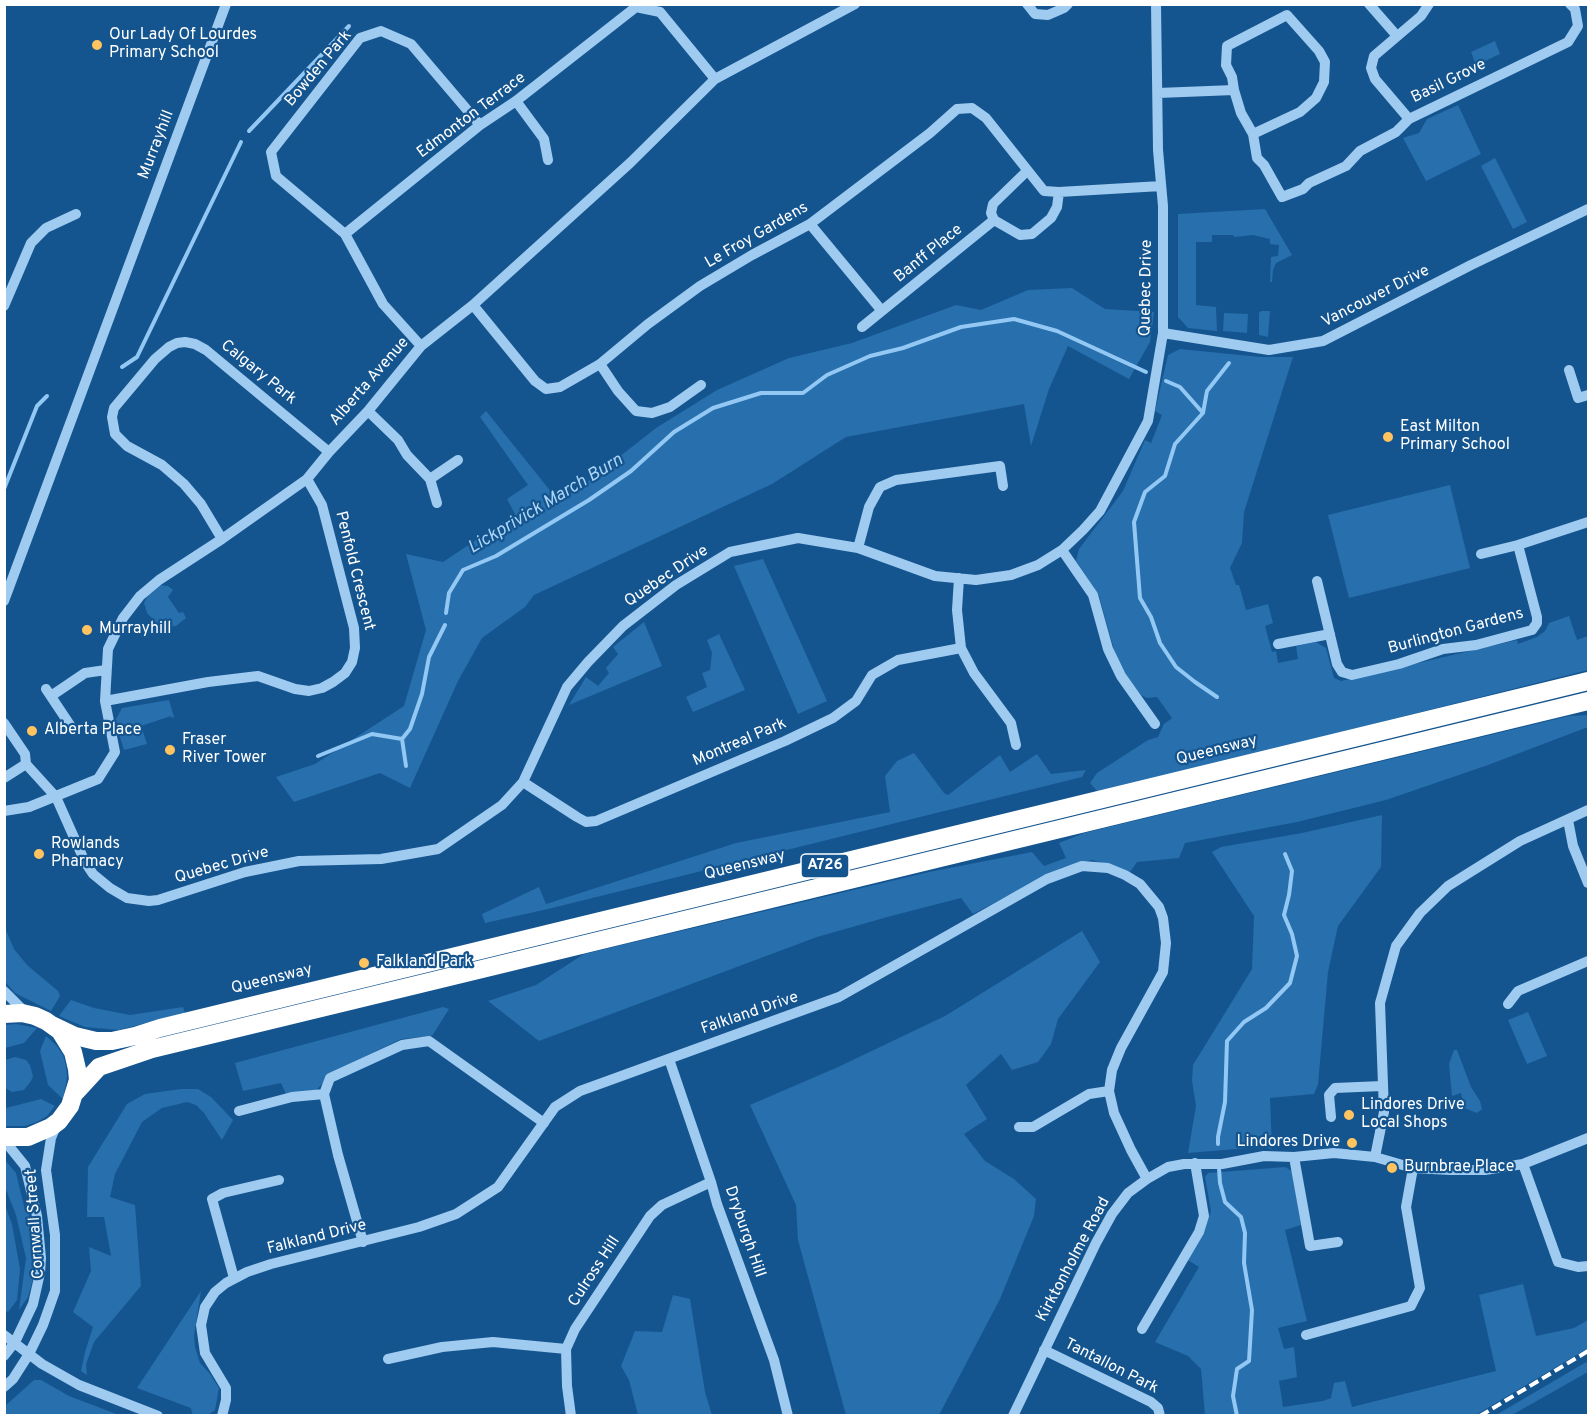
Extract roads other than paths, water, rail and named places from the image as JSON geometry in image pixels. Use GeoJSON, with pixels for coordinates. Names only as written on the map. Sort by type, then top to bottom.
{"type":"FeatureCollection","features":[{"type":"Feature","properties":{"kind":"highway","name":"Queensway"},"geometry":{"type":"LineString","coordinates":[[58,1029],[96,1041],[112,1041],[135,1036],[256,1004],[1588,681]]}},
{"type":"Feature","properties":{"kind":"highway","name":"A726"},"geometry":{"type":"LineString","coordinates":[[4,1139],[36,1134],[59,1120],[70,1106],[76,1092],[99,1067],[152,1050],[1588,701]]}},
{"type":"Feature","properties":{"kind":"highway","name":"A726"},"geometry":{"type":"LineString","coordinates":[[4,1014],[32,1015],[58,1029]]}},
{"type":"Feature","properties":{"kind":"highway"},"geometry":{"type":"LineString","coordinates":[[58,1029],[75,1058],[78,1080],[76,1092]]}},
{"type":"Feature","properties":{"kind":"street","name":"Murrayhill"},"geometry":{"type":"LineString","coordinates":[[4,601],[226,4]]}},
{"type":"Feature","properties":{"kind":"street","name":"Alberta Avenue"},"geometry":{"type":"LineString","coordinates":[[4,811],[29,807],[98,779],[115,752],[105,701],[108,649],[123,618],[140,596],[159,580],[308,479],[421,346],[473,305],[630,163],[715,79],[855,4]]}},
{"type":"Feature","properties":{"kind":"street"},"geometry":{"type":"LineString","coordinates":[[1027,4],[1035,14],[1048,15],[1068,4]]}},
{"type":"Feature","properties":{"kind":"street","name":"Quebec Drive"},"geometry":{"type":"LineString","coordinates":[[56,797],[85,862],[93,874],[127,898],[149,901],[245,872],[299,861],[381,859],[438,849],[502,805],[523,782],[567,687],[622,626],[676,585],[730,552],[798,538],[858,548],[935,576],[976,580],[1011,575],[1038,565],[1062,550],[1100,511],[1148,421],[1163,333],[1156,4]]}},
{"type":"Feature","properties":{"kind":"street"},"geometry":{"type":"LineString","coordinates":[[1369,4],[1397,36]]}},
{"type":"Feature","properties":{"kind":"street","name":"Basil Grove"},"geometry":{"type":"LineString","coordinates":[[1429,4],[1421,16],[1374,56],[1371,68],[1375,80],[1409,119],[1568,42],[1578,26],[1575,9],[1570,4]]}},
{"type":"Feature","properties":{"kind":"street","name":"Edmonton Terrace"},"geometry":{"type":"LineString","coordinates":[[345,234],[480,125],[516,101],[636,6],[660,12],[715,79]]}},
{"type":"Feature","properties":{"kind":"street"},"geometry":{"type":"LineString","coordinates":[[1253,134],[1300,112],[1316,98],[1324,82],[1325,62],[1319,51],[1287,15],[1227,46],[1226,65],[1232,77],[1241,113],[1253,134],[1257,158],[1264,165],[1282,197],[1303,189],[1309,183],[1346,166],[1360,151],[1396,132],[1409,119]]}},
{"type":"Feature","properties":{"kind":"street","name":"Bowden Park"},"geometry":{"type":"LineString","coordinates":[[345,234],[276,176],[271,152],[360,38],[381,31],[411,44],[480,125]]}},
{"type":"Feature","properties":{"kind":"street"},"geometry":{"type":"LineString","coordinates":[[1158,93],[1234,90]]}},
{"type":"Feature","properties":{"kind":"street"},"geometry":{"type":"LineString","coordinates":[[516,101],[544,139],[548,160]]}},
{"type":"Feature","properties":{"kind":"street","name":"Le Froy Gardens"},"geometry":{"type":"LineString","coordinates":[[473,305],[534,381],[546,389],[560,387],[600,364],[648,324],[700,286],[810,224],[930,133],[957,109],[972,108],[986,118],[1044,191],[1059,192]]}},
{"type":"Feature","properties":{"kind":"street"},"geometry":{"type":"LineString","coordinates":[[1027,171],[993,204],[991,213],[994,220],[1020,235],[1032,234],[1051,218],[1059,192],[1161,186]]}},
{"type":"Feature","properties":{"kind":"street","name":"Vancouver Drive"},"geometry":{"type":"LineString","coordinates":[[1163,333],[1269,350],[1323,341],[1588,208]]}},
{"type":"Feature","properties":{"kind":"street"},"geometry":{"type":"LineString","coordinates":[[4,306],[31,243],[46,228],[76,214]]}},
{"type":"Feature","properties":{"kind":"street","name":"Banff Place"},"geometry":{"type":"LineString","coordinates":[[862,327],[994,220]]}},
{"type":"Feature","properties":{"kind":"street"},"geometry":{"type":"LineString","coordinates":[[810,224],[882,311]]}},
{"type":"Feature","properties":{"kind":"street"},"geometry":{"type":"LineString","coordinates":[[345,234],[383,304],[421,346]]}},
{"type":"Feature","properties":{"kind":"street","name":"Calgary Park"},"geometry":{"type":"LineString","coordinates":[[222,539],[201,504],[184,484],[162,465],[127,446],[115,434],[112,425],[114,408],[169,347],[185,342],[206,350],[329,452]]}},
{"type":"Feature","properties":{"kind":"street"},"geometry":{"type":"LineString","coordinates":[[600,364],[618,391],[636,411],[652,413],[670,408],[701,385]]}},
{"type":"Feature","properties":{"kind":"street"},"geometry":{"type":"LineString","coordinates":[[1569,370],[1578,398],[1588,395]]}},
{"type":"Feature","properties":{"kind":"street"},"geometry":{"type":"LineString","coordinates":[[368,411],[398,440],[407,455],[430,479],[437,503]]}},
{"type":"Feature","properties":{"kind":"street"},"geometry":{"type":"LineString","coordinates":[[430,479],[458,460]]}},
{"type":"Feature","properties":{"kind":"street"},"geometry":{"type":"LineString","coordinates":[[858,548],[869,507],[880,487],[896,480],[1000,466],[1003,486]]}},
{"type":"Feature","properties":{"kind":"street","name":"Penfold Crescent"},"geometry":{"type":"LineString","coordinates":[[105,701],[208,682],[258,676],[295,689],[309,691],[322,688],[345,673],[352,662],[355,648],[354,628],[322,505],[308,479]]}},
{"type":"Feature","properties":{"kind":"street"},"geometry":{"type":"LineString","coordinates":[[1481,554],[1518,545],[1588,522]]}},
{"type":"Feature","properties":{"kind":"street","name":"Burlington Gardens"},"geometry":{"type":"LineString","coordinates":[[1317,581],[1337,664],[1341,672],[1352,675],[1399,664],[1443,650],[1476,645],[1532,630],[1537,623],[1537,617],[1518,545]]}},
{"type":"Feature","properties":{"kind":"street"},"geometry":{"type":"LineString","coordinates":[[1062,550],[1093,595],[1108,650],[1120,676],[1155,724]]}},
{"type":"Feature","properties":{"kind":"street"},"geometry":{"type":"LineString","coordinates":[[959,578],[957,610],[961,648],[974,673],[1011,723],[1016,745]]}},
{"type":"Feature","properties":{"kind":"street"},"geometry":{"type":"LineString","coordinates":[[1278,644],[1330,634]]}},
{"type":"Feature","properties":{"kind":"street","name":"Montreal Park"},"geometry":{"type":"LineString","coordinates":[[523,782],[586,822],[596,821],[785,741],[833,718],[856,701],[872,675],[898,660],[961,648]]}},
{"type":"Feature","properties":{"kind":"street"},"geometry":{"type":"LineString","coordinates":[[72,728],[48,693],[85,673],[106,670]]}},
{"type":"Feature","properties":{"kind":"street"},"geometry":{"type":"LineString","coordinates":[[4,723],[25,754],[26,764],[56,797]]}},
{"type":"Feature","properties":{"kind":"street"},"geometry":{"type":"LineString","coordinates":[[4,778],[26,764]]}},
{"type":"Feature","properties":{"kind":"street"},"geometry":{"type":"LineString","coordinates":[[1375,1157],[1384,1112],[1380,1003],[1396,946],[1420,913],[1448,886],[1520,840],[1588,810]]}},
{"type":"Feature","properties":{"kind":"street"},"geometry":{"type":"LineString","coordinates":[[1568,820],[1573,846],[1588,883]]}},
{"type":"Feature","properties":{"kind":"street","name":"Falkland Drive"},"geometry":{"type":"LineString","coordinates":[[222,1416],[226,1388],[205,1353],[201,1324],[205,1307],[215,1292],[226,1283],[247,1272],[271,1264],[419,1227],[456,1214],[498,1187],[555,1107],[580,1091],[839,997],[1047,879],[1082,866],[1108,868],[1125,874],[1140,884],[1159,908],[1163,918],[1166,943],[1163,972],[1120,1048],[1112,1070],[1109,1091],[1114,1113],[1131,1150],[1148,1179]]}},
{"type":"Feature","properties":{"kind":"street"},"geometry":{"type":"LineString","coordinates":[[1508,1004],[1518,990],[1588,962]]}},
{"type":"Feature","properties":{"kind":"street"},"geometry":{"type":"LineString","coordinates":[[4,991],[32,1015]]}},
{"type":"Feature","properties":{"kind":"street"},"geometry":{"type":"LineString","coordinates":[[363,1242],[338,1155],[324,1094],[330,1078],[402,1045],[429,1041],[544,1123]]}},
{"type":"Feature","properties":{"kind":"street","name":"Dryburgh Hill"},"geometry":{"type":"LineString","coordinates":[[669,1059],[717,1204],[774,1360],[788,1416]]}},
{"type":"Feature","properties":{"kind":"street"},"geometry":{"type":"LineString","coordinates":[[1331,1117],[1330,1091],[1343,1087],[1382,1086]]}},
{"type":"Feature","properties":{"kind":"street"},"geometry":{"type":"LineString","coordinates":[[1019,1127],[1033,1127],[1089,1094],[1109,1091]]}},
{"type":"Feature","properties":{"kind":"street"},"geometry":{"type":"LineString","coordinates":[[239,1111],[292,1097],[324,1094]]}},
{"type":"Feature","properties":{"kind":"street","name":"Cornwall Street"},"geometry":{"type":"LineString","coordinates":[[4,1387],[13,1379],[29,1353],[46,1318],[55,1291],[55,1235],[46,1170],[51,1138],[59,1120]]}},
{"type":"Feature","properties":{"kind":"street","name":"Kirktonholme Road"},"geometry":{"type":"LineString","coordinates":[[1012,1416],[1112,1214],[1128,1193],[1168,1167],[1196,1163],[1222,1164],[1264,1156],[1294,1157],[1334,1153],[1375,1157],[1413,1168],[1485,1170],[1522,1164],[1588,1138]]}},
{"type":"Feature","properties":{"kind":"street","name":"Cornwall Street"},"geometry":{"type":"LineString","coordinates":[[4,1139],[25,1166],[41,1242],[40,1273],[36,1295],[28,1318],[15,1342],[4,1356]]}},
{"type":"Feature","properties":{"kind":"street"},"geometry":{"type":"LineString","coordinates":[[1294,1157],[1310,1246],[1338,1242]]}},
{"type":"Feature","properties":{"kind":"street"},"geometry":{"type":"LineString","coordinates":[[1142,1329],[1199,1232],[1204,1216],[1196,1163]]}},
{"type":"Feature","properties":{"kind":"street"},"geometry":{"type":"LineString","coordinates":[[1522,1164],[1558,1262],[1578,1267],[1588,1266]]}},
{"type":"Feature","properties":{"kind":"street"},"geometry":{"type":"LineString","coordinates":[[1306,1335],[1411,1306],[1420,1288],[1406,1206],[1413,1168]]}},
{"type":"Feature","properties":{"kind":"street"},"geometry":{"type":"LineString","coordinates":[[234,1278],[212,1199],[223,1193],[279,1180]]}},
{"type":"Feature","properties":{"kind":"street","name":"Culross Hill"},"geometry":{"type":"LineString","coordinates":[[571,1416],[566,1349],[575,1329],[650,1216],[662,1205],[711,1182]]}},
{"type":"Feature","properties":{"kind":"street"},"geometry":{"type":"LineString","coordinates":[[4,1335],[42,1364],[79,1385],[158,1416]]}},
{"type":"Feature","properties":{"kind":"street"},"geometry":{"type":"LineString","coordinates":[[388,1359],[442,1347],[493,1342],[566,1349]]}},
{"type":"Feature","properties":{"kind":"street","name":"Tantallon Park"},"geometry":{"type":"LineString","coordinates":[[1044,1350],[1151,1402],[1158,1408],[1160,1416]]}},
{"type":"Feature","properties":{"kind":"waterway","name":"Lickprivick March Burn"},"geometry":{"type":"LineString","coordinates":[[249,131],[349,26]]}},
{"type":"Feature","properties":{"kind":"waterway","name":"Lickprivick March Burn"},"geometry":{"type":"LineString","coordinates":[[122,367],[137,357],[241,142]]}},
{"type":"Feature","properties":{"kind":"waterway","name":"Lickprivick March Burn"},"geometry":{"type":"LineString","coordinates":[[446,613],[449,593],[463,570],[496,556],[589,500],[631,471],[674,432],[713,408],[761,393],[803,393],[827,375],[870,356],[903,348],[961,327],[1014,319],[1057,331],[1146,372]]}},
{"type":"Feature","properties":{"kind":"waterway"},"geometry":{"type":"LineString","coordinates":[[1217,697],[1176,667],[1160,643],[1151,617],[1140,598],[1134,522],[1145,492],[1165,476],[1175,444],[1203,413],[1207,391],[1229,363]]}},
{"type":"Feature","properties":{"kind":"waterway","name":"Lickprivick March Burn"},"geometry":{"type":"LineString","coordinates":[[1166,381],[1180,387],[1203,413]]}},
{"type":"Feature","properties":{"kind":"waterway","name":"Lickprivick March Burn"},"geometry":{"type":"LineString","coordinates":[[4,489],[37,406],[47,396]]}},
{"type":"Feature","properties":{"kind":"waterway","name":"Lickprivick March Burn"},"geometry":{"type":"LineString","coordinates":[[318,756],[372,734],[402,739],[410,729],[422,694],[429,657],[445,625]]}},
{"type":"Feature","properties":{"kind":"waterway"},"geometry":{"type":"LineString","coordinates":[[402,739],[406,766]]}},
{"type":"Feature","properties":{"kind":"waterway"},"geometry":{"type":"LineString","coordinates":[[1218,1144],[1225,1102],[1227,1041],[1244,1022],[1266,1008],[1290,983],[1297,956],[1292,934],[1284,915],[1292,871],[1285,854]]}},
{"type":"Feature","properties":{"kind":"waterway"},"geometry":{"type":"LineString","coordinates":[[1219,1168],[1225,1202],[1241,1217],[1245,1233],[1244,1263],[1252,1310],[1249,1361],[1237,1369],[1233,1396],[1237,1416]]}},
{"type":"Feature","properties":{"kind":"railway"},"geometry":{"type":"LineString","coordinates":[[1480,1416],[1588,1351]]}},
{"type":"Feature","properties":{"kind":"place","name":"Our Lady Of Lourdes Primary School"},"geometry":{"type":"Point","coordinates":[97,45]}},
{"type":"Feature","properties":{"kind":"place","name":"East Milton Primary School"},"geometry":{"type":"Point","coordinates":[1388,437]}},
{"type":"Feature","properties":{"kind":"place","name":"Murrayhill"},"geometry":{"type":"Point","coordinates":[87,630]}},
{"type":"Feature","properties":{"kind":"place","name":"Alberta Place"},"geometry":{"type":"Point","coordinates":[32,731]}},
{"type":"Feature","properties":{"kind":"place","name":"Fraser River Tower"},"geometry":{"type":"Point","coordinates":[170,750]}},
{"type":"Feature","properties":{"kind":"place","name":"Rowlands Pharmacy"},"geometry":{"type":"Point","coordinates":[39,854]}},
{"type":"Feature","properties":{"kind":"place","name":"Falkland Park"},"geometry":{"type":"Point","coordinates":[364,963]}},
{"type":"Feature","properties":{"kind":"place","name":"Lindores Drive Local Shops"},"geometry":{"type":"Point","coordinates":[1349,1115]}},
{"type":"Feature","properties":{"kind":"place","name":"Lindores Drive"},"geometry":{"type":"Point","coordinates":[1352,1143]}},
{"type":"Feature","properties":{"kind":"place","name":"Burnbrae Place"},"geometry":{"type":"Point","coordinates":[1392,1168]}}]}
